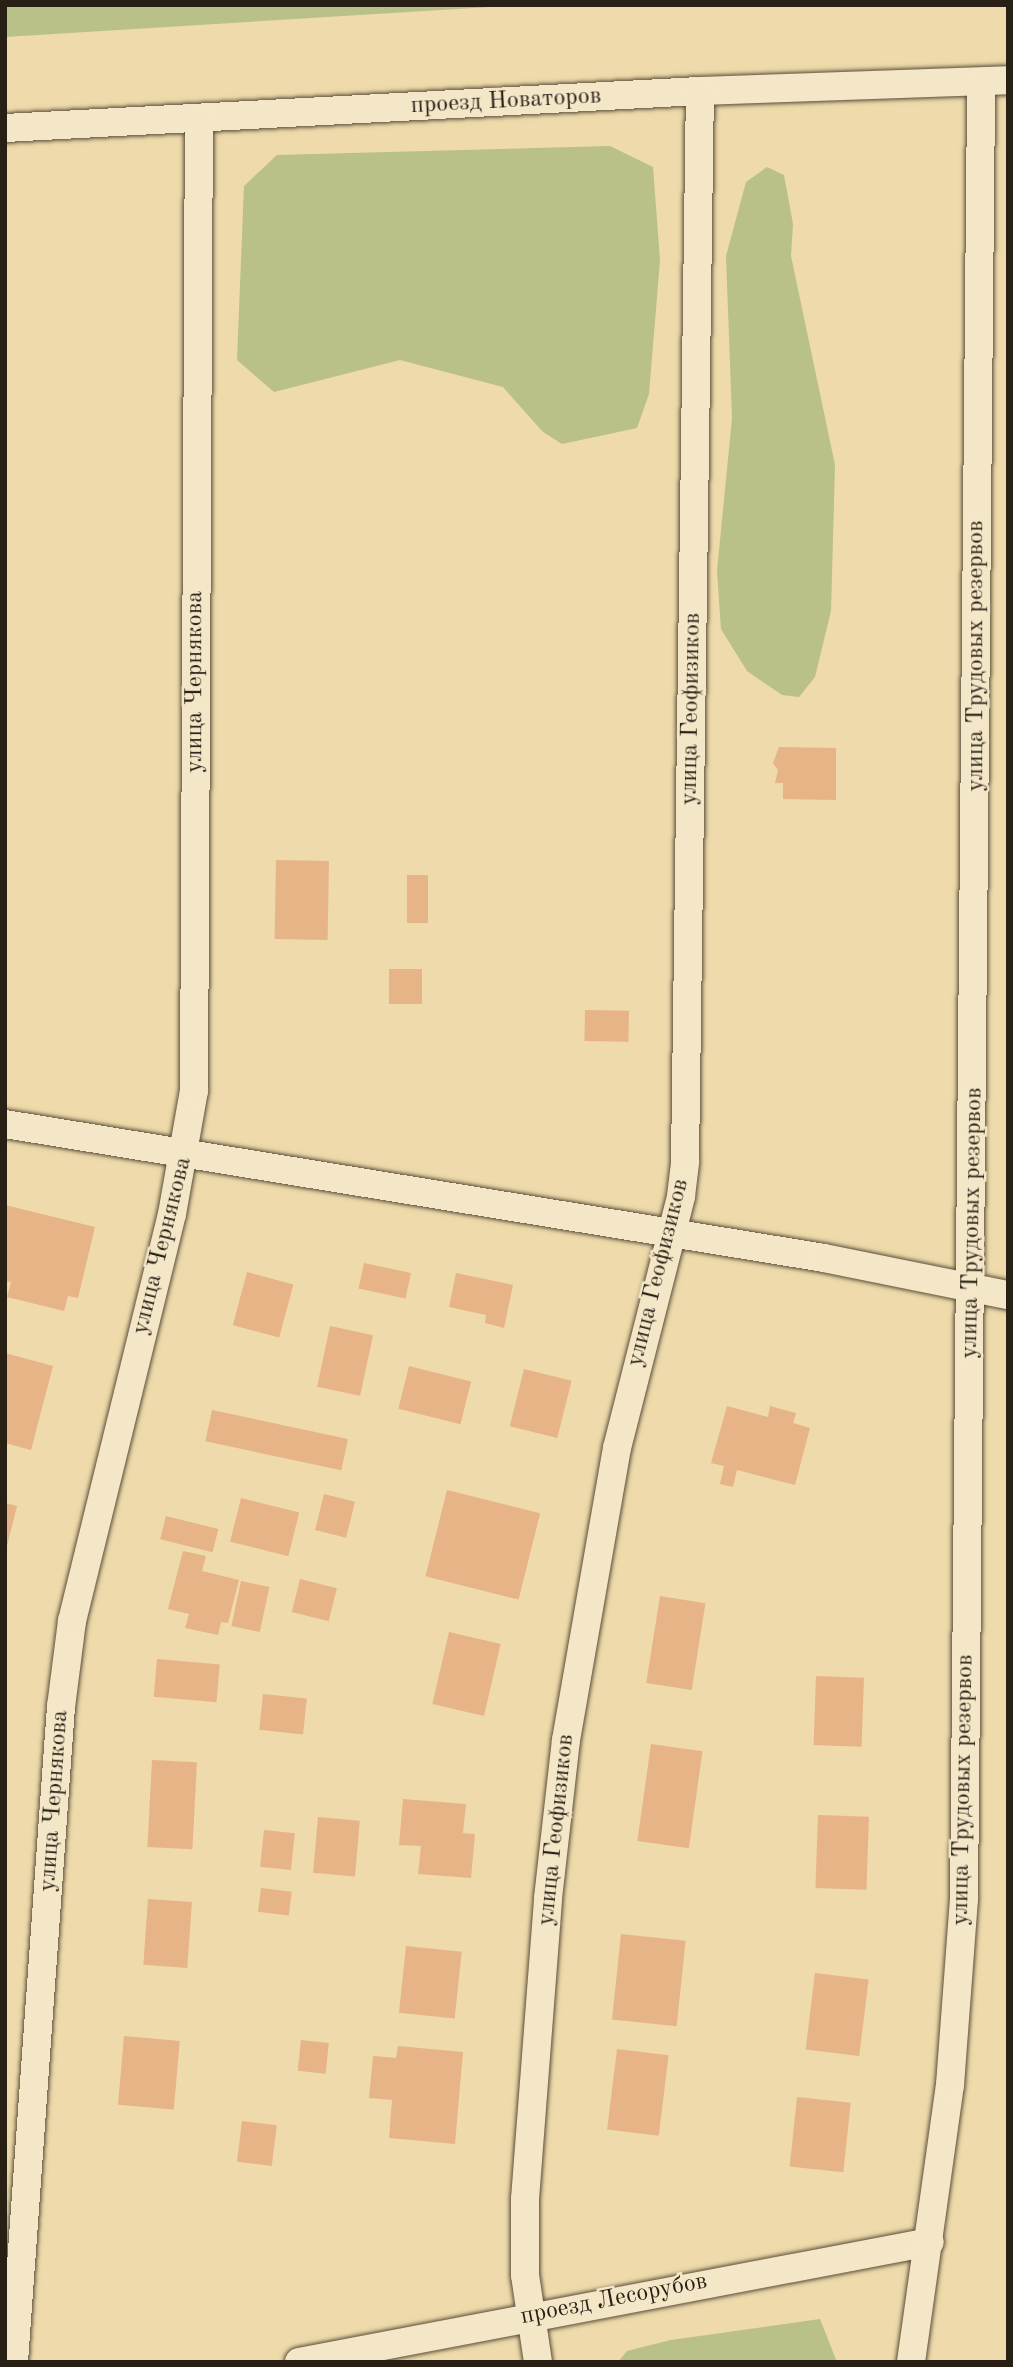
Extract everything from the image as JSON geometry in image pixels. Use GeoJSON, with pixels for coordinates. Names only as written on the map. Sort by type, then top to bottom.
{"type":"FeatureCollection","features":[{"type":"Feature","properties":{"kind":"street","name":"проезд Новаторов"},"geometry":{"type":"LineString","coordinates":[[5,128],[700,90],[995,81]]}},
{"type":"Feature","properties":{"kind":"street","name":"улица Трудовых резервов"},"geometry":{"type":"LineString","coordinates":[[911,2362],[950,2085],[964,1899],[972,1288],[995,81]]}},
{"type":"Feature","properties":{"kind":"street","name":"улица Геофизиков"},"geometry":{"type":"LineString","coordinates":[[538,2362],[530,2316],[525,2199],[548,1899],[566,1740],[617,1448],[670,1235],[685,1161],[700,90]]}},
{"type":"Feature","properties":{"kind":"street","name":"улица Чернякова"},"geometry":{"type":"LineString","coordinates":[[14,2362],[61,1707],[72,1621],[186,1155],[194,1091],[199,119]]}},
{"type":"Feature","properties":{"kind":"street"},"geometry":{"type":"LineString","coordinates":[[5,1124],[186,1155],[348,1178],[670,1235],[824,1258],[1008,1295]]}},
{"type":"Feature","properties":{"kind":"street","name":"проезд Лесорубов"},"geometry":{"type":"LineString","coordinates":[[299,2362],[930,2242]]}},
{"type":"Feature","properties":{"kind":"green space"},"geometry":{"type":"Polygon","coordinates":[[[5,5],[522,5],[5,37],[5,5]]]}},
{"type":"Feature","properties":{"kind":"green space"},"geometry":{"type":"Polygon","coordinates":[[[610,146],[653,167],[660,260],[649,394],[637,428],[562,444],[543,432],[503,387],[400,360],[274,392],[237,360],[244,186],[277,155],[610,146]]]}},
{"type":"Feature","properties":{"kind":"green space"},"geometry":{"type":"Polygon","coordinates":[[[767,167],[784,175],[793,224],[791,256],[835,465],[831,611],[815,677],[799,697],[782,695],[747,671],[721,629],[717,571],[732,418],[726,256],[746,182],[767,167]]]}},
{"type":"Feature","properties":{"kind":"green space"},"geometry":{"type":"Polygon","coordinates":[[[820,2319],[837,2362],[618,2362],[627,2351],[671,2340],[820,2319]]]}},
{"type":"Feature","properties":{"kind":"building"},"geometry":{"type":"Polygon","coordinates":[[[779,747],[836,748],[836,800],[783,799],[783,783],[775,783],[778,770],[773,763],[779,747]]]}},
{"type":"Feature","properties":{"kind":"building"},"geometry":{"type":"Polygon","coordinates":[[[276,860],[329,861],[328,940],[275,939],[276,860]]]}},
{"type":"Feature","properties":{"kind":"building"},"geometry":{"type":"Polygon","coordinates":[[[407,875],[428,875],[428,923],[407,923],[407,875]]]}},
{"type":"Feature","properties":{"kind":"building"},"geometry":{"type":"Polygon","coordinates":[[[389,969],[422,969],[422,1004],[389,1004],[389,969]]]}},
{"type":"Feature","properties":{"kind":"building"},"geometry":{"type":"Polygon","coordinates":[[[585,1010],[629,1011],[628,1042],[584,1041],[585,1010]]]}},
{"type":"Feature","properties":{"kind":"building"},"geometry":{"type":"Polygon","coordinates":[[[5,1205],[95,1227],[78,1298],[68,1296],[64,1311],[7,1297],[11,1282],[5,1281],[5,1205]]]}},
{"type":"Feature","properties":{"kind":"building"},"geometry":{"type":"Polygon","coordinates":[[[364,1263],[411,1273],[406,1298],[359,1288],[364,1263]]]}},
{"type":"Feature","properties":{"kind":"building"},"geometry":{"type":"Polygon","coordinates":[[[247,1272],[293,1284],[279,1338],[233,1325],[247,1272]]]}},
{"type":"Feature","properties":{"kind":"building"},"geometry":{"type":"Polygon","coordinates":[[[456,1273],[513,1285],[504,1328],[485,1323],[486,1315],[449,1307],[456,1273]]]}},
{"type":"Feature","properties":{"kind":"building"},"geometry":{"type":"Polygon","coordinates":[[[330,1326],[373,1335],[360,1396],[317,1387],[330,1326]]]}},
{"type":"Feature","properties":{"kind":"building"},"geometry":{"type":"Polygon","coordinates":[[[5,1353],[53,1366],[31,1450],[5,1443],[5,1353]]]}},
{"type":"Feature","properties":{"kind":"building"},"geometry":{"type":"Polygon","coordinates":[[[409,1366],[471,1381],[460,1424],[398,1409],[409,1366]]]}},
{"type":"Feature","properties":{"kind":"building"},"geometry":{"type":"Polygon","coordinates":[[[524,1369],[572,1381],[557,1438],[510,1426],[524,1369]]]}},
{"type":"Feature","properties":{"kind":"building"},"geometry":{"type":"Polygon","coordinates":[[[727,1406],[768,1417],[770,1406],[796,1413],[793,1423],[810,1428],[795,1485],[737,1470],[733,1487],[720,1484],[724,1466],[711,1463],[727,1406]]]}},
{"type":"Feature","properties":{"kind":"building"},"geometry":{"type":"Polygon","coordinates":[[[212,1410],[348,1439],[341,1470],[205,1441],[212,1410]]]}},
{"type":"Feature","properties":{"kind":"building"},"geometry":{"type":"Polygon","coordinates":[[[447,1490],[540,1513],[519,1600],[425,1576],[447,1490]]]}},
{"type":"Feature","properties":{"kind":"building"},"geometry":{"type":"Polygon","coordinates":[[[324,1494],[355,1502],[346,1538],[315,1530],[324,1494]]]}},
{"type":"Feature","properties":{"kind":"building"},"geometry":{"type":"Polygon","coordinates":[[[241,1498],[299,1513],[288,1556],[230,1542],[241,1498]]]}},
{"type":"Feature","properties":{"kind":"building"},"geometry":{"type":"Polygon","coordinates":[[[5,1503],[17,1506],[6,1550],[5,1550],[5,1503]]]}},
{"type":"Feature","properties":{"kind":"building"},"geometry":{"type":"Polygon","coordinates":[[[166,1516],[218,1529],[213,1552],[160,1539],[166,1516]]]}},
{"type":"Feature","properties":{"kind":"building"},"geometry":{"type":"Polygon","coordinates":[[[183,1551],[206,1556],[202,1571],[239,1580],[228,1623],[221,1622],[218,1635],[185,1628],[189,1614],[168,1609],[183,1551]]]}},
{"type":"Feature","properties":{"kind":"building"},"geometry":{"type":"Polygon","coordinates":[[[300,1579],[337,1588],[329,1621],[292,1612],[300,1579]]]}},
{"type":"Feature","properties":{"kind":"building"},"geometry":{"type":"Polygon","coordinates":[[[241,1581],[269,1587],[260,1632],[231,1626],[241,1581]]]}},
{"type":"Feature","properties":{"kind":"building"},"geometry":{"type":"Polygon","coordinates":[[[660,1596],[705,1603],[692,1690],[646,1683],[660,1596]]]}},
{"type":"Feature","properties":{"kind":"building"},"geometry":{"type":"Polygon","coordinates":[[[449,1632],[501,1644],[484,1716],[432,1704],[449,1632]]]}},
{"type":"Feature","properties":{"kind":"building"},"geometry":{"type":"Polygon","coordinates":[[[157,1659],[220,1664],[216,1702],[154,1697],[157,1659]]]}},
{"type":"Feature","properties":{"kind":"building"},"geometry":{"type":"Polygon","coordinates":[[[816,1676],[864,1678],[862,1747],[814,1745],[816,1676]]]}},
{"type":"Feature","properties":{"kind":"building"},"geometry":{"type":"Polygon","coordinates":[[[263,1694],[307,1699],[303,1734],[259,1730],[263,1694]]]}},
{"type":"Feature","properties":{"kind":"building"},"geometry":{"type":"Polygon","coordinates":[[[651,1744],[702,1751],[689,1848],[637,1841],[651,1744]]]}},
{"type":"Feature","properties":{"kind":"building"},"geometry":{"type":"Polygon","coordinates":[[[152,1760],[197,1762],[192,1849],[147,1847],[152,1760]]]}},
{"type":"Feature","properties":{"kind":"building"},"geometry":{"type":"Polygon","coordinates":[[[403,1799],[466,1804],[463,1833],[475,1834],[471,1878],[418,1874],[421,1846],[399,1845],[403,1799]]]}},
{"type":"Feature","properties":{"kind":"building"},"geometry":{"type":"Polygon","coordinates":[[[818,1815],[869,1817],[866,1890],[815,1888],[818,1815]]]}},
{"type":"Feature","properties":{"kind":"building"},"geometry":{"type":"Polygon","coordinates":[[[318,1817],[360,1821],[355,1876],[313,1873],[318,1817]]]}},
{"type":"Feature","properties":{"kind":"building"},"geometry":{"type":"Polygon","coordinates":[[[264,1830],[295,1833],[291,1870],[260,1867],[264,1830]]]}},
{"type":"Feature","properties":{"kind":"building"},"geometry":{"type":"Polygon","coordinates":[[[261,1888],[292,1892],[289,1916],[258,1912],[261,1888]]]}},
{"type":"Feature","properties":{"kind":"building"},"geometry":{"type":"Polygon","coordinates":[[[148,1899],[192,1902],[187,1968],[143,1965],[148,1899]]]}},
{"type":"Feature","properties":{"kind":"building"},"geometry":{"type":"Polygon","coordinates":[[[621,1934],[686,1941],[677,2026],[612,2020],[621,1934]]]}},
{"type":"Feature","properties":{"kind":"building"},"geometry":{"type":"Polygon","coordinates":[[[406,1946],[462,1952],[455,2018],[399,2013],[406,1946]]]}},
{"type":"Feature","properties":{"kind":"building"},"geometry":{"type":"Polygon","coordinates":[[[815,1973],[869,1980],[859,2056],[806,2049],[815,1973]]]}},
{"type":"Feature","properties":{"kind":"building"},"geometry":{"type":"Polygon","coordinates":[[[124,2036],[180,2041],[174,2110],[118,2105],[124,2036]]]}},
{"type":"Feature","properties":{"kind":"building"},"geometry":{"type":"Polygon","coordinates":[[[301,2040],[329,2043],[326,2074],[298,2071],[301,2040]]]}},
{"type":"Feature","properties":{"kind":"building"},"geometry":{"type":"Polygon","coordinates":[[[398,2046],[463,2052],[455,2144],[389,2138],[392,2100],[369,2098],[373,2056],[396,2058],[398,2046]]]}},
{"type":"Feature","properties":{"kind":"building"},"geometry":{"type":"Polygon","coordinates":[[[617,2049],[669,2055],[659,2136],[607,2129],[617,2049]]]}},
{"type":"Feature","properties":{"kind":"building"},"geometry":{"type":"Polygon","coordinates":[[[797,2097],[851,2103],[843,2172],[790,2167],[797,2097]]]}},
{"type":"Feature","properties":{"kind":"building"},"geometry":{"type":"Polygon","coordinates":[[[242,2121],[277,2125],[272,2166],[237,2162],[242,2121]]]}}]}
